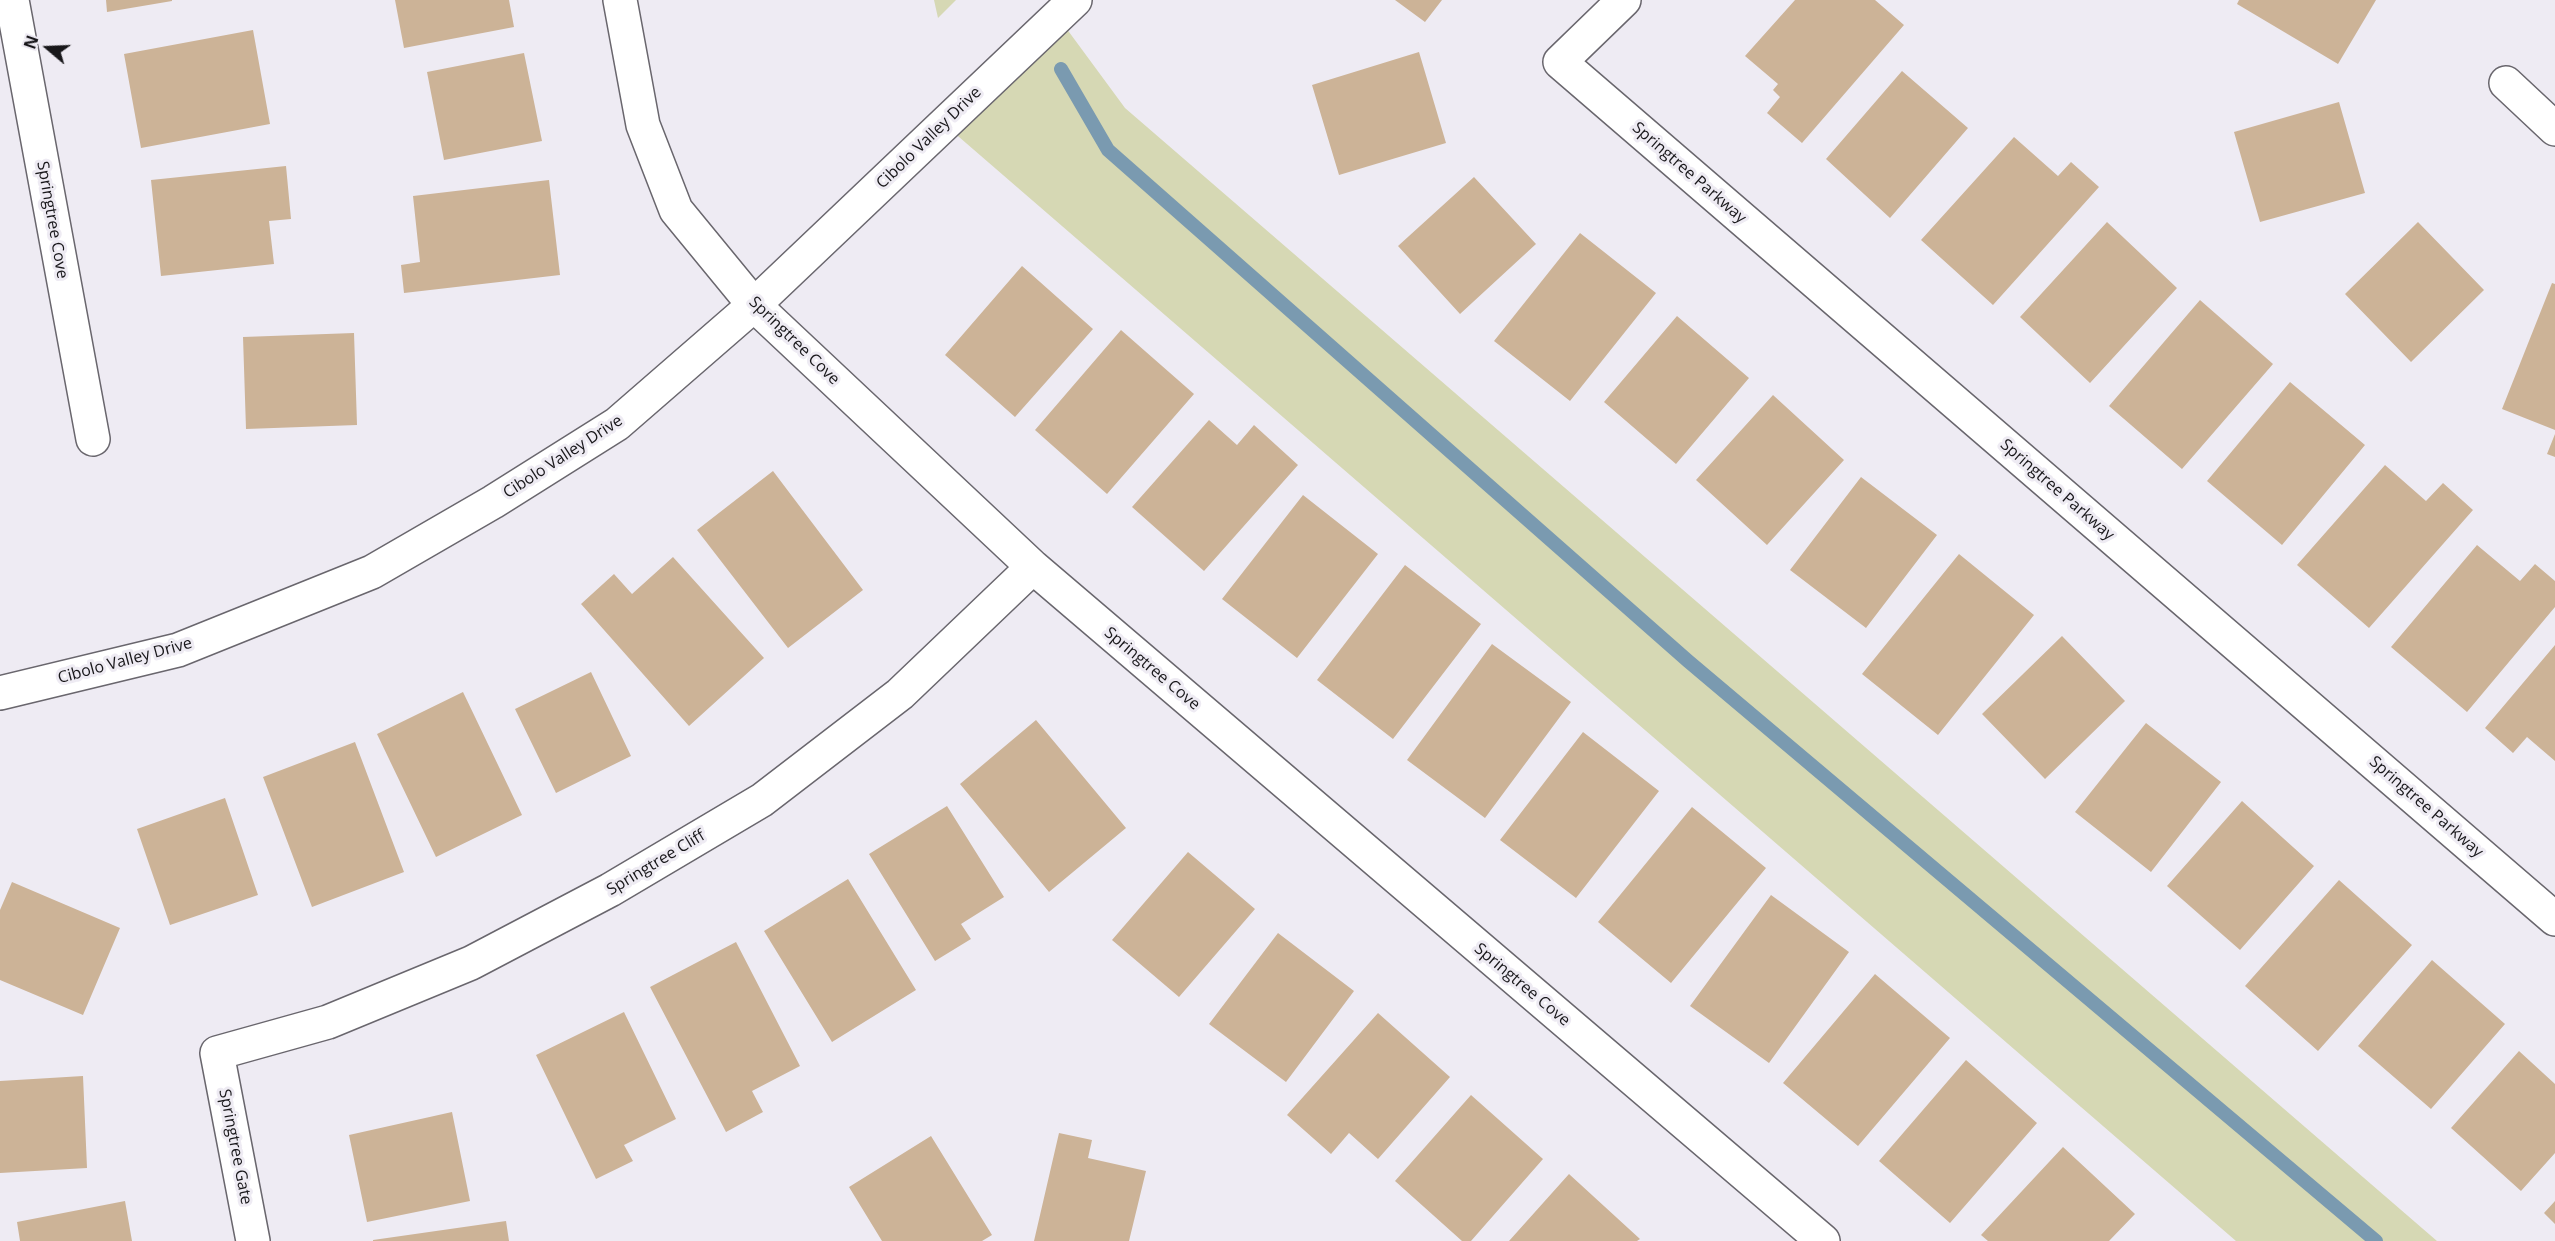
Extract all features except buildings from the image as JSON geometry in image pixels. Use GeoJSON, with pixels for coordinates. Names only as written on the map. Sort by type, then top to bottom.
{"type":"FeatureCollection","features":[{"type":"Feature","properties":{"kind":"street","name":"Springtree Cove"},"geometry":{"type":"LineString","coordinates":[[12,0],[93,439]]}},
{"type":"Feature","properties":{"kind":"street","name":"Springtree Cove"},"geometry":{"type":"LineString","coordinates":[[620,0],[643,124],[676,210],[754,305],[1032,567],[1823,1241]]}},
{"type":"Feature","properties":{"kind":"street","name":"Cibolo Valley Drive"},"geometry":{"type":"LineString","coordinates":[[0,693],[178,650],[372,572],[493,502],[617,424],[754,305],[1075,0]]}},
{"type":"Feature","properties":{"kind":"street","name":"Springtree Parkway"},"geometry":{"type":"LineString","coordinates":[[1623,0],[1560,62],[2555,919]]}},
{"type":"Feature","properties":{"kind":"street"},"geometry":{"type":"LineString","coordinates":[[2506,83],[2555,129]]}},
{"type":"Feature","properties":{"kind":"street","name":"Springtree Cliff"},"geometry":{"type":"LineString","coordinates":[[217,1053],[328,1023],[471,963],[621,884],[762,800],[900,694],[1032,567]]}},
{"type":"Feature","properties":{"kind":"street","name":"Springtree Gate"},"geometry":{"type":"LineString","coordinates":[[217,1053],[253,1241]]}},
{"type":"Feature","properties":{"kind":"green space"},"geometry":{"type":"Polygon","coordinates":[[[934,0],[956,0],[938,18],[934,0]]]}},
{"type":"Feature","properties":{"kind":"green space"},"geometry":{"type":"Polygon","coordinates":[[[1058,17],[1125,108],[2437,1241],[2236,1241],[944,124],[1058,17]]]}},
{"type":"Feature","properties":{"kind":"waterway"},"geometry":{"type":"LineString","coordinates":[[1061,69],[1108,150],[1688,661],[2376,1241]]}}]}
